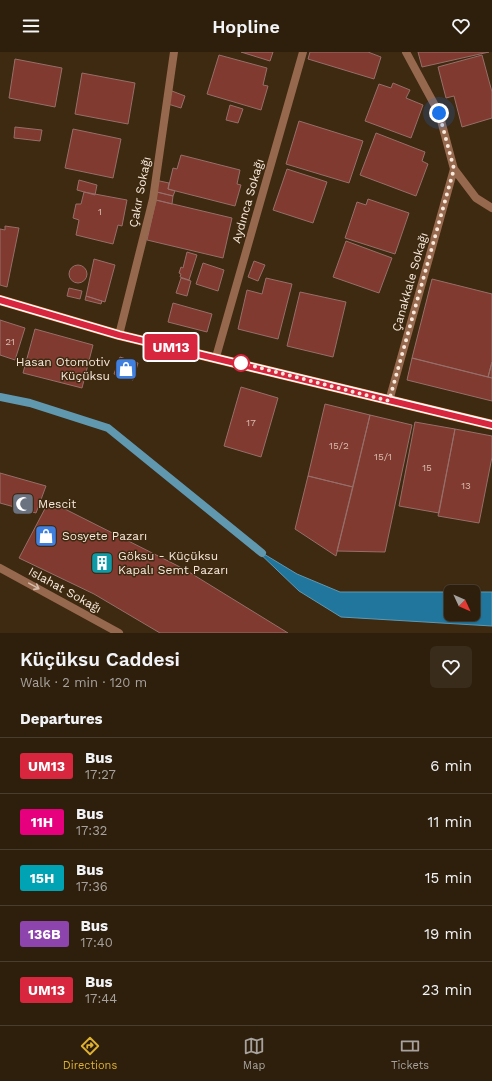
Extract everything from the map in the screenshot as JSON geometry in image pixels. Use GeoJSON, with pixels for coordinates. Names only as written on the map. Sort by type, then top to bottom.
{"type":"FeatureCollection","features":[{"type":"Feature","properties":{"kind":"main road"},"geometry":{"type":"LineString","coordinates":[[0,300],[119,335],[216,357],[389,401],[492,425]]}},
{"type":"Feature","properties":{"kind":"street","name":"Çakır Sokağı"},"geometry":{"type":"LineString","coordinates":[[119,335],[153,199],[174,52]]}},
{"type":"Feature","properties":{"kind":"street","name":"Aydınca Sokağı"},"geometry":{"type":"LineString","coordinates":[[216,357],[303,52]]}},
{"type":"Feature","properties":{"kind":"street"},"geometry":{"type":"LineString","coordinates":[[406,52],[439,113],[454,169],[476,198],[492,208]]}},
{"type":"Feature","properties":{"kind":"street","name":"Çanakkale Sokağı"},"geometry":{"type":"LineString","coordinates":[[389,401],[454,169]]}},
{"type":"Feature","properties":{"kind":"street","name":"Islahat Sokağı"},"geometry":{"type":"LineString","coordinates":[[0,568],[119,633]]}},
{"type":"Feature","properties":{"kind":"water"},"geometry":{"type":"Polygon","coordinates":[[[254,548],[297,574],[340,592],[444,592],[444,621],[480,621],[480,592],[492,592],[492,626],[341,617],[299,591],[254,548]]]}},
{"type":"Feature","properties":{"kind":"building"},"geometry":{"type":"Polygon","coordinates":[[[241,52],[273,52],[270,61],[241,52]]]}},
{"type":"Feature","properties":{"kind":"building"},"geometry":{"type":"Polygon","coordinates":[[[310,52],[368,52],[381,57],[374,79],[308,59],[310,52]]]}},
{"type":"Feature","properties":{"kind":"building"},"geometry":{"type":"Polygon","coordinates":[[[418,52],[489,52],[422,67],[418,52]]]}},
{"type":"Feature","properties":{"kind":"building"},"geometry":{"type":"Polygon","coordinates":[[[219,55],[267,68],[263,85],[268,86],[261,110],[207,94],[219,55]]]}},
{"type":"Feature","properties":{"kind":"building"},"geometry":{"type":"Polygon","coordinates":[[[482,55],[492,92],[492,118],[462,127],[454,96],[446,98],[438,67],[482,55]]]}},
{"type":"Feature","properties":{"kind":"building"},"geometry":{"type":"Polygon","coordinates":[[[15,59],[62,68],[55,107],[9,98],[15,59]]]}},
{"type":"Feature","properties":{"kind":"building"},"geometry":{"type":"Polygon","coordinates":[[[82,73],[135,83],[128,124],[75,114],[82,73]]]}},
{"type":"Feature","properties":{"kind":"building"},"geometry":{"type":"Polygon","coordinates":[[[393,83],[410,90],[406,98],[423,105],[411,138],[365,121],[379,84],[391,88],[393,83]]]}},
{"type":"Feature","properties":{"kind":"building"},"geometry":{"type":"Polygon","coordinates":[[[172,91],[185,96],[181,108],[168,104],[172,91]]]}},
{"type":"Feature","properties":{"kind":"building"},"geometry":{"type":"Polygon","coordinates":[[[230,105],[243,109],[238,123],[226,120],[230,105]]]}},
{"type":"Feature","properties":{"kind":"building"},"geometry":{"type":"Polygon","coordinates":[[[299,121],[363,141],[349,183],[286,164],[299,121]]]}},
{"type":"Feature","properties":{"kind":"building"},"geometry":{"type":"Polygon","coordinates":[[[15,127],[42,130],[40,141],[14,138],[15,127]]]}},
{"type":"Feature","properties":{"kind":"building"},"geometry":{"type":"Polygon","coordinates":[[[73,129],[121,139],[113,178],[65,168],[73,129]]]}},
{"type":"Feature","properties":{"kind":"building"},"geometry":{"type":"Polygon","coordinates":[[[376,133],[425,152],[422,161],[428,164],[416,196],[360,175],[376,133]]]}},
{"type":"Feature","properties":{"kind":"building"},"geometry":{"type":"Polygon","coordinates":[[[181,155],[240,170],[237,184],[241,185],[235,206],[168,189],[173,168],[177,169],[181,155]]]}},
{"type":"Feature","properties":{"kind":"building"},"geometry":{"type":"Polygon","coordinates":[[[287,169],[327,182],[313,223],[273,210],[287,169]]]}},
{"type":"Feature","properties":{"kind":"building"},"geometry":{"type":"Polygon","coordinates":[[[79,180],[97,185],[95,195],[77,190],[79,180]]]}},
{"type":"Feature","properties":{"kind":"building"},"geometry":{"type":"Polygon","coordinates":[[[155,180],[169,183],[168,189],[175,191],[173,196],[153,191],[155,180]]]}},
{"type":"Feature","properties":{"kind":"building"},"geometry":{"type":"Polygon","coordinates":[[[84,192],[127,200],[122,226],[118,225],[113,244],[76,235],[79,220],[73,218],[76,204],[81,204],[84,192]]]}},
{"type":"Feature","properties":{"kind":"building"},"geometry":{"type":"Polygon","coordinates":[[[157,192],[173,196],[172,204],[156,200],[157,192]]]}},
{"type":"Feature","properties":{"kind":"building"},"geometry":{"type":"Polygon","coordinates":[[[368,199],[409,213],[395,254],[345,238],[357,202],[366,205],[368,199]]]}},
{"type":"Feature","properties":{"kind":"building"},"geometry":{"type":"Polygon","coordinates":[[[156,200],[232,218],[223,258],[147,240],[156,200]]]}},
{"type":"Feature","properties":{"kind":"building"},"geometry":{"type":"Polygon","coordinates":[[[5,226],[19,228],[7,287],[0,285],[0,229],[5,230],[5,226]]]}},
{"type":"Feature","properties":{"kind":"building"},"geometry":{"type":"Polygon","coordinates":[[[346,241],[392,258],[379,293],[333,277],[346,241]]]}},
{"type":"Feature","properties":{"kind":"building"},"geometry":{"type":"Polygon","coordinates":[[[187,252],[197,255],[189,280],[180,277],[181,274],[179,273],[181,267],[183,268],[187,252]]]}},
{"type":"Feature","properties":{"kind":"building"},"geometry":{"type":"Polygon","coordinates":[[[94,259],[115,265],[105,302],[86,296],[94,259]]]}},
{"type":"Feature","properties":{"kind":"building"},"geometry":{"type":"Polygon","coordinates":[[[254,261],[265,265],[258,281],[248,277],[254,261]]]}},
{"type":"Feature","properties":{"kind":"building"},"geometry":{"type":"Polygon","coordinates":[[[203,263],[224,270],[218,291],[196,284],[203,263]]]}},
{"type":"Feature","properties":{"kind":"building"},"geometry":{"type":"Polygon","coordinates":[[[78,265],[84,268],[87,274],[84,280],[78,283],[72,280],[69,274],[72,268],[78,265]]]}},
{"type":"Feature","properties":{"kind":"building"},"geometry":{"type":"Polygon","coordinates":[[[181,278],[191,281],[187,296],[176,293],[181,278]]]}},
{"type":"Feature","properties":{"kind":"building"},"geometry":{"type":"Polygon","coordinates":[[[266,278],[292,284],[278,339],[238,329],[247,290],[262,294],[266,278]]]}},
{"type":"Feature","properties":{"kind":"building"},"geometry":{"type":"Polygon","coordinates":[[[432,279],[492,294],[492,362],[488,377],[412,358],[432,279]]]}},
{"type":"Feature","properties":{"kind":"building"},"geometry":{"type":"Polygon","coordinates":[[[69,288],[82,291],[80,299],[67,296],[69,288]]]}},
{"type":"Feature","properties":{"kind":"building"},"geometry":{"type":"Polygon","coordinates":[[[300,292],[346,302],[333,357],[287,346],[300,292]]]}},
{"type":"Feature","properties":{"kind":"building"},"geometry":{"type":"Polygon","coordinates":[[[86,296],[102,301],[101,304],[85,300],[86,296]]]}},
{"type":"Feature","properties":{"kind":"building"},"geometry":{"type":"Polygon","coordinates":[[[173,303],[212,314],[207,332],[168,322],[173,303]]]}},
{"type":"Feature","properties":{"kind":"building"},"geometry":{"type":"Polygon","coordinates":[[[0,320],[25,328],[15,360],[0,355],[0,320]]]}},
{"type":"Feature","properties":{"kind":"building"},"geometry":{"type":"Polygon","coordinates":[[[35,329],[93,345],[82,388],[23,373],[35,329]]]}},
{"type":"Feature","properties":{"kind":"building","name":"Hasan Otomotiv Küçüksu"},"geometry":{"type":"Polygon","coordinates":[[[120,357],[138,363],[133,380],[114,374],[120,357]]]}},
{"type":"Feature","properties":{"kind":"building"},"geometry":{"type":"Polygon","coordinates":[[[412,358],[492,378],[492,401],[407,380],[412,358]]]}},
{"type":"Feature","properties":{"kind":"building"},"geometry":{"type":"Polygon","coordinates":[[[492,362],[492,378],[488,377],[492,362]]]}},
{"type":"Feature","properties":{"kind":"building"},"geometry":{"type":"Polygon","coordinates":[[[241,387],[278,398],[261,457],[224,446],[241,387]]]}},
{"type":"Feature","properties":{"kind":"building"},"geometry":{"type":"Polygon","coordinates":[[[325,404],[370,415],[353,487],[308,476],[325,404]]]}},
{"type":"Feature","properties":{"kind":"building"},"geometry":{"type":"Polygon","coordinates":[[[370,415],[412,425],[385,552],[337,551],[370,415]]]}},
{"type":"Feature","properties":{"kind":"building"},"geometry":{"type":"Polygon","coordinates":[[[415,422],[455,429],[439,513],[399,506],[415,422]]]}},
{"type":"Feature","properties":{"kind":"building"},"geometry":{"type":"Polygon","coordinates":[[[455,429],[492,436],[492,457],[479,523],[438,516],[455,429]]]}},
{"type":"Feature","properties":{"kind":"building"},"geometry":{"type":"Polygon","coordinates":[[[0,473],[46,486],[36,513],[0,503],[0,473]]]}},
{"type":"Feature","properties":{"kind":"building"},"geometry":{"type":"Polygon","coordinates":[[[308,476],[353,487],[336,556],[295,529],[308,476]]]}},
{"type":"Feature","properties":{"kind":"building","name":"Göksu - Küçüksu Kapalı Semt Pazarı"},"geometry":{"type":"Polygon","coordinates":[[[49,501],[184,569],[288,633],[160,633],[94,594],[19,558],[49,501]]]}},
{"type":"Feature","properties":{"kind":"waterway"},"geometry":{"type":"LineString","coordinates":[[0,397],[30,403],[108,428],[262,553]]}},
{"type":"Feature","properties":{"kind":"bus line","name":"UM13"},"geometry":{"type":"LineString","coordinates":[[0,300],[119,335],[216,357],[389,401],[492,425]]}},
{"type":"Feature","properties":{"kind":"place","name":"Hasan Otomotiv Küçüksu"},"geometry":{"type":"Point","coordinates":[126,369]}},
{"type":"Feature","properties":{"kind":"place","name":"Mescit"},"geometry":{"type":"Point","coordinates":[23,504]}},
{"type":"Feature","properties":{"kind":"place","name":"Sosyete Pazarı"},"geometry":{"type":"Point","coordinates":[46,536]}},
{"type":"Feature","properties":{"kind":"place","name":"Göksu - Küçüksu Kapalı Semt Pazarı"},"geometry":{"type":"Point","coordinates":[102,563]}},
{"type":"Feature","properties":{"kind":"route"},"geometry":{"type":"LineString","coordinates":[[241,363],[389,401],[454,169],[439,113]]}}]}
